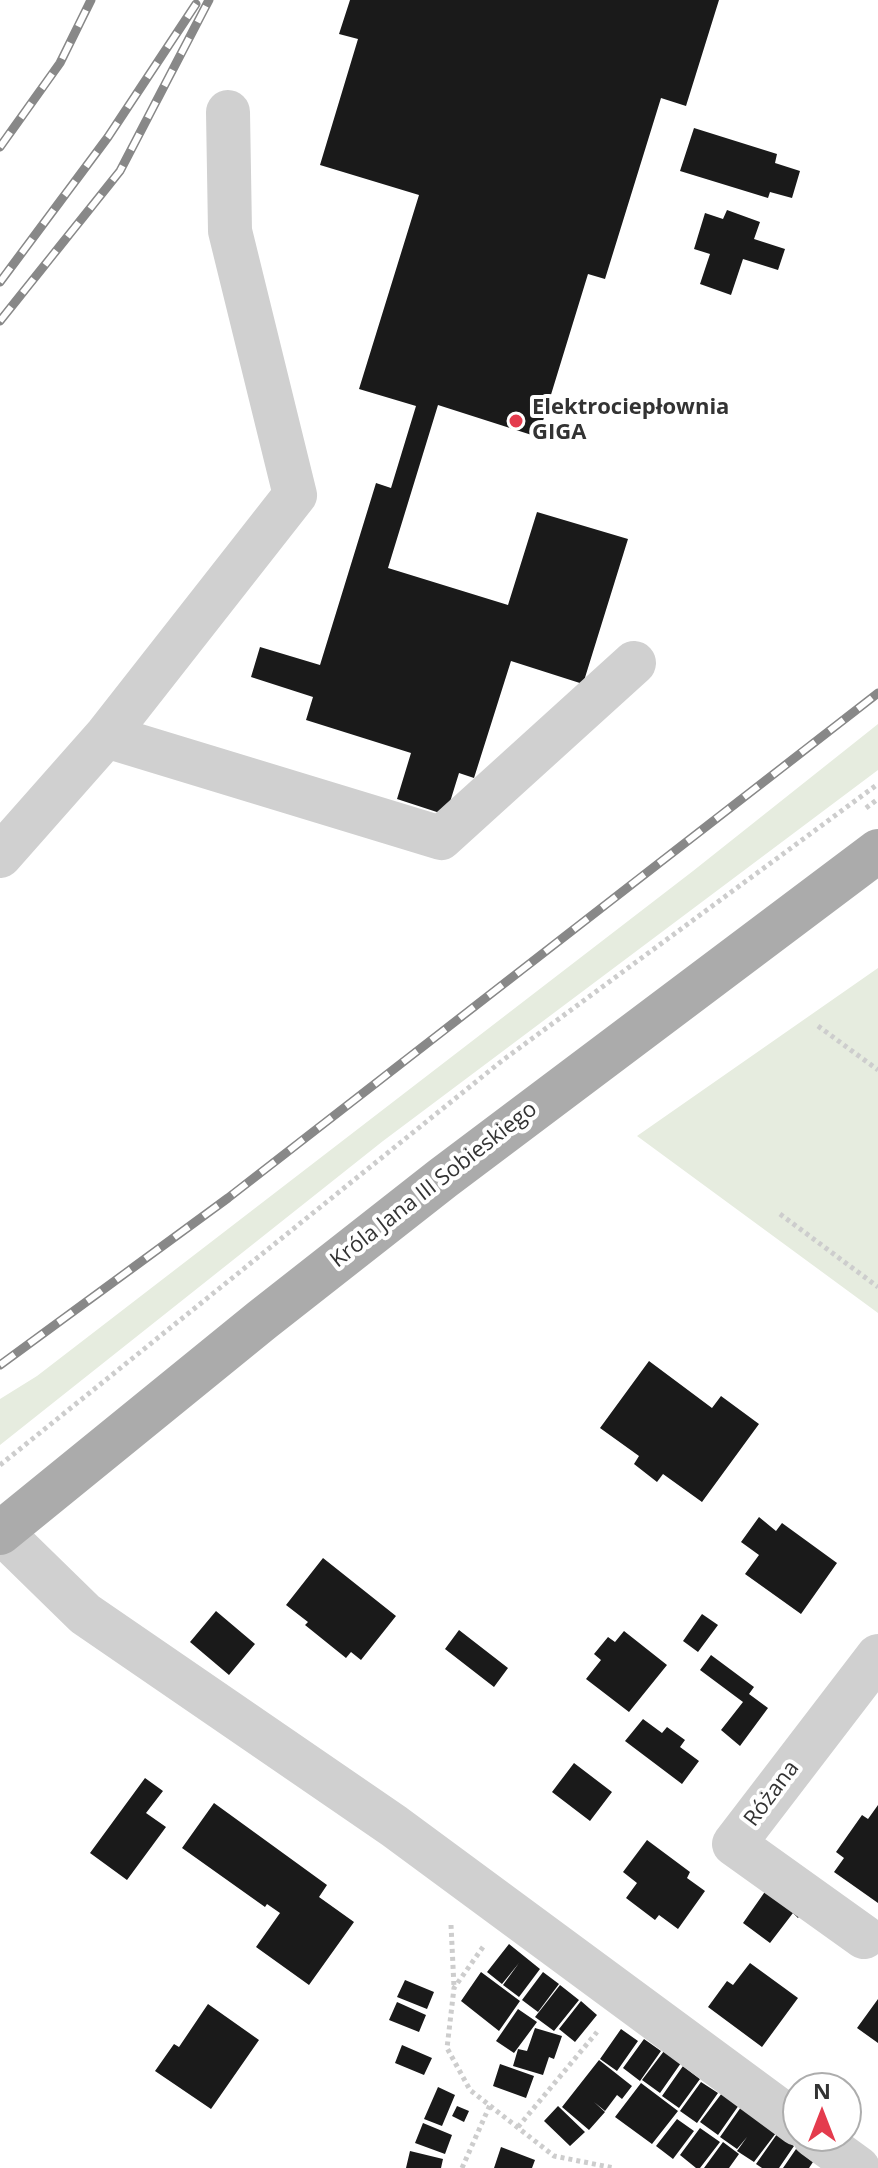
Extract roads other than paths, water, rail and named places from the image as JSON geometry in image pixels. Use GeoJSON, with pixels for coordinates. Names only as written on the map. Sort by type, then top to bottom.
{"type":"FeatureCollection","features":[{"type":"Feature","properties":{"kind":"main road","name":"Króla Jana III Sobieskiego"},"geometry":{"type":"LineString","coordinates":[[0,1532],[454,1169],[878,851]]}},
{"type":"Feature","properties":{"kind":"street"},"geometry":{"type":"LineString","coordinates":[[0,856],[106,736],[295,495],[230,231],[228,112]]}},
{"type":"Feature","properties":{"kind":"street"},"geometry":{"type":"LineString","coordinates":[[106,736],[441,838],[634,663]]}},
{"type":"Feature","properties":{"kind":"street"},"geometry":{"type":"LineString","coordinates":[[0,1532],[85,1614],[420,1846],[782,2112]]}},
{"type":"Feature","properties":{"kind":"street","name":"Różana"},"geometry":{"type":"LineString","coordinates":[[864,1937],[734,1844],[878,1656]]}},
{"type":"Feature","properties":{"kind":"street"},"geometry":{"type":"LineString","coordinates":[[836,2152],[858,2168]]}},
{"type":"Feature","properties":{"kind":"railway"},"geometry":{"type":"LineString","coordinates":[[0,147],[60,63],[91,0]]}},
{"type":"Feature","properties":{"kind":"railway"},"geometry":{"type":"LineString","coordinates":[[0,321],[120,171],[209,0]]}},
{"type":"Feature","properties":{"kind":"railway"},"geometry":{"type":"LineString","coordinates":[[0,282],[108,137],[196,4]]}},
{"type":"Feature","properties":{"kind":"railway"},"geometry":{"type":"LineString","coordinates":[[0,1365],[228,1198],[878,693]]}},
{"type":"Feature","properties":{"kind":"place","name":"Elektrociepłownia GIGA"},"geometry":{"type":"Point","coordinates":[516,421]}}]}
